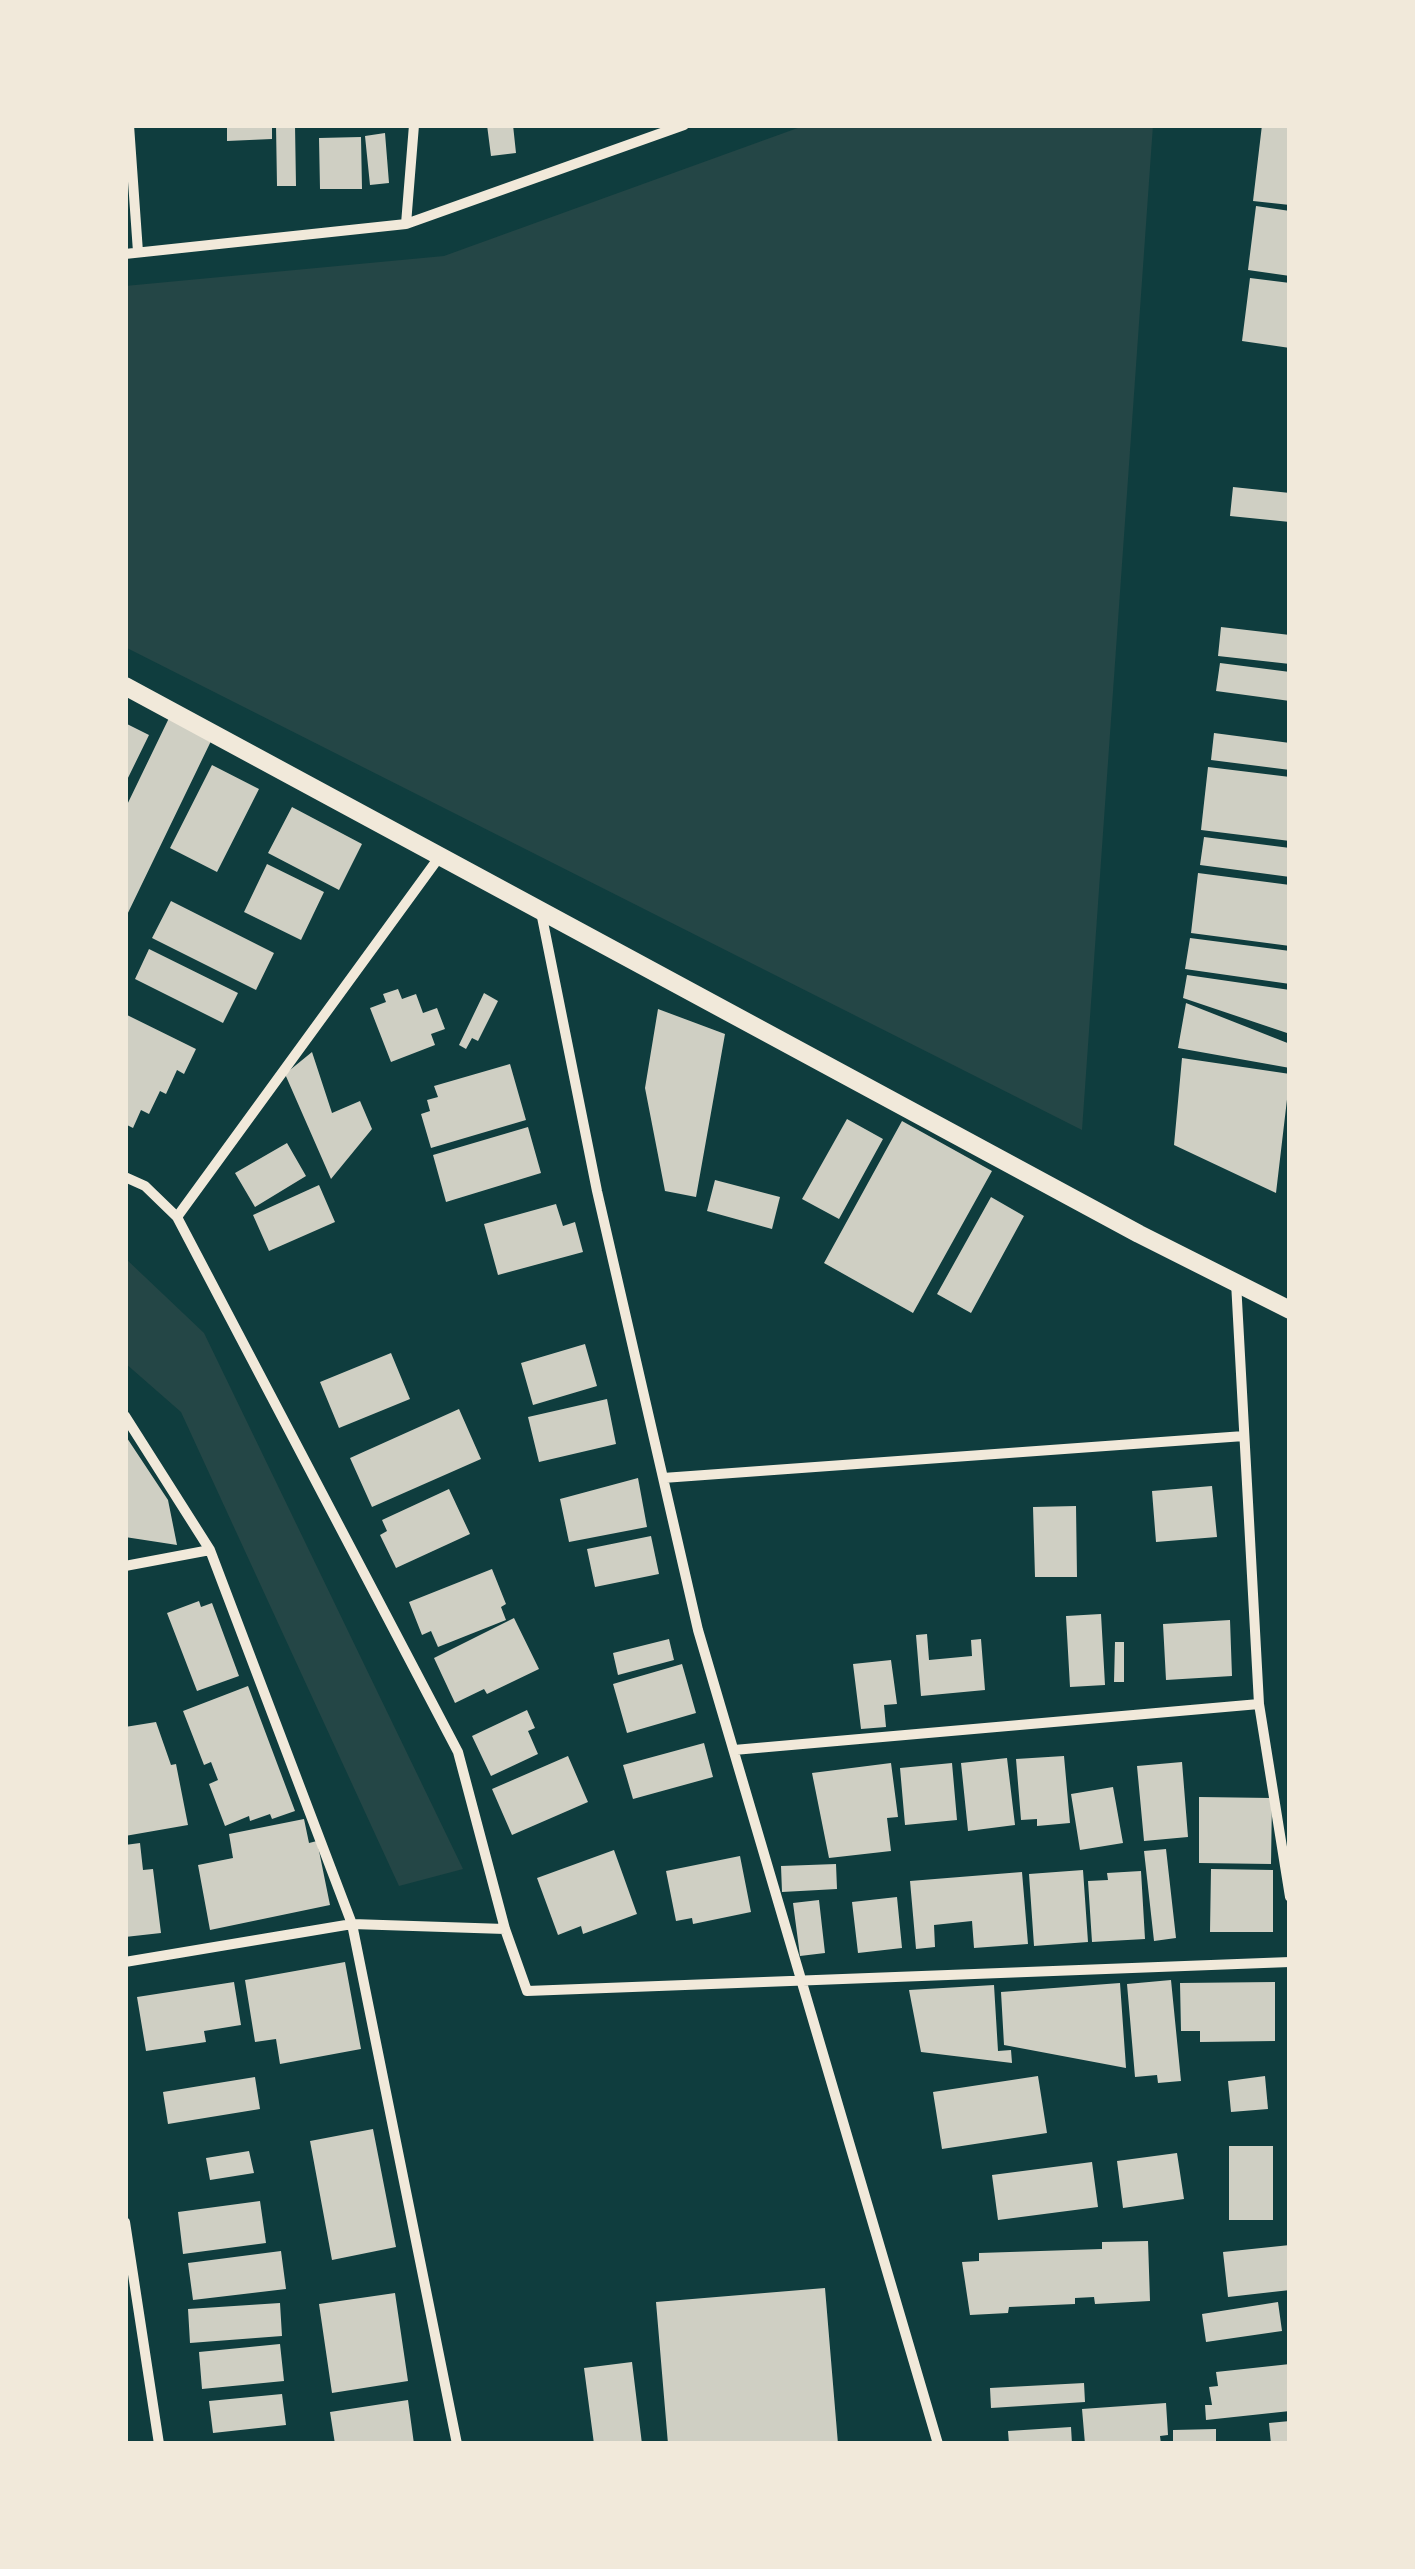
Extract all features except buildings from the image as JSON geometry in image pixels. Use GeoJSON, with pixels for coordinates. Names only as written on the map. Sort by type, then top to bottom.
{"type":"FeatureCollection","features":[{"type":"Feature","properties":{"kind":"street"},"geometry":{"type":"LineString","coordinates":[[129,125],[138,252]]}},
{"type":"Feature","properties":{"kind":"street"},"geometry":{"type":"LineString","coordinates":[[406,224],[414,125]]}},
{"type":"Feature","properties":{"kind":"street"},"geometry":{"type":"LineString","coordinates":[[125,254],[406,224],[684,125]]}},
{"type":"Feature","properties":{"kind":"street"},"geometry":{"type":"LineString","coordinates":[[125,686],[1290,1310]]}},
{"type":"Feature","properties":{"kind":"street"},"geometry":{"type":"LineString","coordinates":[[176,1217],[440,856]]}},
{"type":"Feature","properties":{"kind":"street"},"geometry":{"type":"LineString","coordinates":[[540,910],[593,1172],[698,1630],[938,2444]]}},
{"type":"Feature","properties":{"kind":"street"},"geometry":{"type":"LineString","coordinates":[[125,1177],[145,1186],[176,1217],[458,1752],[527,1990],[1290,1962]]}},
{"type":"Feature","properties":{"kind":"street"},"geometry":{"type":"LineString","coordinates":[[1236,1282],[1260,1704],[1290,1898]]}},
{"type":"Feature","properties":{"kind":"street"},"geometry":{"type":"LineString","coordinates":[[125,1416],[210,1550],[352,1924],[457,2444]]}},
{"type":"Feature","properties":{"kind":"street"},"geometry":{"type":"LineString","coordinates":[[663,1478],[1244,1436]]}},
{"type":"Feature","properties":{"kind":"street"},"geometry":{"type":"LineString","coordinates":[[125,1566],[210,1550]]}},
{"type":"Feature","properties":{"kind":"street"},"geometry":{"type":"LineString","coordinates":[[734,1750],[1260,1704]]}},
{"type":"Feature","properties":{"kind":"street"},"geometry":{"type":"LineString","coordinates":[[125,1962],[352,1924],[506,1928]]}},
{"type":"Feature","properties":{"kind":"street"},"geometry":{"type":"LineString","coordinates":[[125,2222],[131,2294],[160,2444]]}},
{"type":"Feature","properties":{"kind":"shaded area"},"geometry":{"type":"Polygon","coordinates":[[[806,125],[1153,125],[1082,1130],[125,647],[125,286],[444,256],[806,125]]]}},
{"type":"Feature","properties":{"kind":"shaded area"},"geometry":{"type":"Polygon","coordinates":[[[125,1258],[204,1333],[463,1869],[399,1886],[181,1412],[125,1363],[125,1258]]]}}]}
